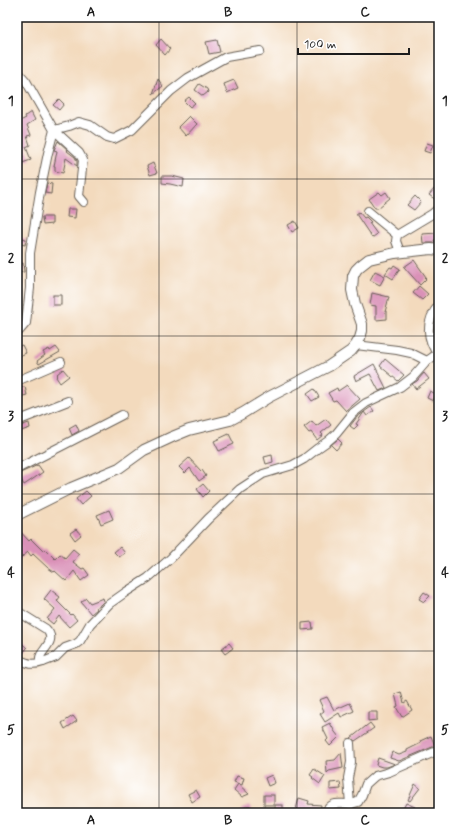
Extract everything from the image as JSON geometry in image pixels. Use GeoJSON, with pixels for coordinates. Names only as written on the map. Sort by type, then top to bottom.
{"type":"FeatureCollection","features":[{"type":"Feature","properties":{"kind":"street"},"geometry":{"type":"LineString","coordinates":[[54,130],[79,122],[90,125],[106,137],[114,139],[132,130],[171,91],[188,78],[226,57],[260,51]]}},
{"type":"Feature","properties":{"kind":"street"},"geometry":{"type":"LineString","coordinates":[[17,71],[26,81],[54,130],[79,153],[84,160],[79,196],[84,202]]}},
{"type":"Feature","properties":{"kind":"street"},"geometry":{"type":"LineString","coordinates":[[17,332],[26,323],[30,288],[30,253],[40,192],[54,130]]}},
{"type":"Feature","properties":{"kind":"street"},"geometry":{"type":"LineString","coordinates":[[400,252],[396,241],[397,235],[432,214],[439,208]]}},
{"type":"Feature","properties":{"kind":"street"},"geometry":{"type":"LineString","coordinates":[[368,211],[397,235]]}},
{"type":"Feature","properties":{"kind":"street"},"geometry":{"type":"LineString","coordinates":[[17,515],[71,488],[119,468],[144,450],[172,437],[189,430],[230,420],[269,397],[329,366],[351,351],[360,338],[362,331],[362,324],[352,290],[353,276],[356,270],[369,259],[400,252],[431,249],[439,250]]}},
{"type":"Feature","properties":{"kind":"street"},"geometry":{"type":"LineString","coordinates":[[17,658],[35,665],[56,657],[65,648],[76,644],[90,624],[110,604],[148,578],[171,558],[208,519],[240,489],[263,474],[293,465],[304,459],[336,434],[353,413],[366,403],[400,386],[413,377],[427,360],[438,355],[431,343],[429,320],[439,305]]}},
{"type":"Feature","properties":{"kind":"street"},"geometry":{"type":"LineString","coordinates":[[356,345],[397,350],[411,353],[427,360]]}},
{"type":"Feature","properties":{"kind":"street"},"geometry":{"type":"LineString","coordinates":[[17,381],[61,362]]}},
{"type":"Feature","properties":{"kind":"street"},"geometry":{"type":"LineString","coordinates":[[17,421],[68,401]]}},
{"type":"Feature","properties":{"kind":"street"},"geometry":{"type":"LineString","coordinates":[[17,469],[122,415]]}},
{"type":"Feature","properties":{"kind":"street"},"geometry":{"type":"LineString","coordinates":[[17,611],[50,632],[51,637],[40,659],[43,662]]}},
{"type":"Feature","properties":{"kind":"street"},"geometry":{"type":"LineString","coordinates":[[350,743],[351,762],[348,778],[350,805]]}},
{"type":"Feature","properties":{"kind":"street"},"geometry":{"type":"LineString","coordinates":[[325,813],[332,805],[341,803],[350,805],[358,802],[366,784],[376,776],[389,772],[439,750]]}},
{"type":"Feature","properties":{"kind":"building"},"geometry":{"type":"Polygon","coordinates":[[[161,39],[170,49],[165,55],[156,45],[161,39]]]}},
{"type":"Feature","properties":{"kind":"building"},"geometry":{"type":"Polygon","coordinates":[[[217,40],[220,52],[209,54],[206,42],[217,40]]]}},
{"type":"Feature","properties":{"kind":"building"},"geometry":{"type":"Polygon","coordinates":[[[158,79],[163,86],[153,94],[158,79]]]}},
{"type":"Feature","properties":{"kind":"building"},"geometry":{"type":"Polygon","coordinates":[[[234,80],[238,88],[227,93],[224,84],[234,80]]]}},
{"type":"Feature","properties":{"kind":"building"},"geometry":{"type":"Polygon","coordinates":[[[199,84],[207,89],[208,92],[203,96],[195,90],[199,84]]]}},
{"type":"Feature","properties":{"kind":"building"},"geometry":{"type":"Polygon","coordinates":[[[189,97],[195,103],[190,107],[184,101],[189,97]]]}},
{"type":"Feature","properties":{"kind":"building"},"geometry":{"type":"Polygon","coordinates":[[[59,99],[64,104],[59,110],[53,105],[59,99]]]}},
{"type":"Feature","properties":{"kind":"building"},"geometry":{"type":"Polygon","coordinates":[[[31,112],[35,120],[27,125],[31,135],[27,136],[30,145],[26,147],[31,160],[19,164],[18,159],[23,157],[18,144],[21,143],[17,131],[21,130],[18,122],[26,118],[25,116],[31,112]]]}},
{"type":"Feature","properties":{"kind":"building"},"geometry":{"type":"Polygon","coordinates":[[[189,116],[197,124],[186,136],[178,127],[189,116]]]}},
{"type":"Feature","properties":{"kind":"building"},"geometry":{"type":"Polygon","coordinates":[[[58,141],[75,157],[77,161],[77,166],[66,158],[63,173],[55,171],[54,166],[57,151],[54,150],[58,141]]]}},
{"type":"Feature","properties":{"kind":"building"},"geometry":{"type":"Polygon","coordinates":[[[427,143],[433,145],[430,153],[424,151],[427,143]]]}},
{"type":"Feature","properties":{"kind":"building"},"geometry":{"type":"Polygon","coordinates":[[[153,163],[157,173],[150,175],[147,166],[153,163]]]}},
{"type":"Feature","properties":{"kind":"building"},"geometry":{"type":"Polygon","coordinates":[[[162,176],[172,176],[184,179],[183,187],[162,183],[162,176]]]}},
{"type":"Feature","properties":{"kind":"building"},"geometry":{"type":"Polygon","coordinates":[[[47,183],[52,184],[51,194],[45,193],[47,183]]]}},
{"type":"Feature","properties":{"kind":"building"},"geometry":{"type":"Polygon","coordinates":[[[434,189],[439,192],[439,197],[436,200],[429,195],[434,189]]]}},
{"type":"Feature","properties":{"kind":"building"},"geometry":{"type":"Polygon","coordinates":[[[379,192],[382,195],[386,192],[390,198],[378,208],[375,208],[369,199],[379,192]]]}},
{"type":"Feature","properties":{"kind":"building"},"geometry":{"type":"Polygon","coordinates":[[[415,196],[421,202],[414,210],[407,205],[415,196]]]}},
{"type":"Feature","properties":{"kind":"building"},"geometry":{"type":"Polygon","coordinates":[[[68,209],[76,209],[75,218],[67,217],[68,209]]]}},
{"type":"Feature","properties":{"kind":"building"},"geometry":{"type":"Polygon","coordinates":[[[359,212],[364,218],[366,217],[371,222],[369,223],[377,234],[372,238],[356,214],[359,212]]]}},
{"type":"Feature","properties":{"kind":"building"},"geometry":{"type":"Polygon","coordinates":[[[42,217],[52,217],[52,224],[43,225],[42,217]]]}},
{"type":"Feature","properties":{"kind":"building"},"geometry":{"type":"Polygon","coordinates":[[[295,221],[299,228],[292,232],[288,225],[295,221]]]}},
{"type":"Feature","properties":{"kind":"building"},"geometry":{"type":"Polygon","coordinates":[[[437,233],[437,240],[434,240],[435,243],[423,243],[422,234],[437,233]]]}},
{"type":"Feature","properties":{"kind":"building"},"geometry":{"type":"Polygon","coordinates":[[[19,237],[26,239],[25,245],[17,243],[19,237]]]}},
{"type":"Feature","properties":{"kind":"building"},"geometry":{"type":"Polygon","coordinates":[[[414,260],[426,277],[420,285],[404,267],[414,260]]]}},
{"type":"Feature","properties":{"kind":"building"},"geometry":{"type":"Polygon","coordinates":[[[23,263],[24,272],[18,273],[17,265],[23,263]]]}},
{"type":"Feature","properties":{"kind":"building"},"geometry":{"type":"Polygon","coordinates":[[[394,265],[400,269],[393,279],[385,274],[390,267],[392,268],[394,265]]]}},
{"type":"Feature","properties":{"kind":"building"},"geometry":{"type":"Polygon","coordinates":[[[375,271],[385,276],[380,285],[370,280],[375,271]]]}},
{"type":"Feature","properties":{"kind":"building"},"geometry":{"type":"Polygon","coordinates":[[[419,286],[428,294],[422,300],[413,293],[419,286]]]}},
{"type":"Feature","properties":{"kind":"building"},"geometry":{"type":"Polygon","coordinates":[[[372,293],[389,297],[385,312],[387,312],[387,319],[376,320],[376,306],[370,305],[372,293]]]}},
{"type":"Feature","properties":{"kind":"building"},"geometry":{"type":"Polygon","coordinates":[[[53,295],[61,295],[61,305],[53,305],[53,295]]]}},
{"type":"Feature","properties":{"kind":"building"},"geometry":{"type":"Polygon","coordinates":[[[22,345],[26,353],[17,357],[17,347],[22,345]]]}},
{"type":"Feature","properties":{"kind":"building"},"geometry":{"type":"Polygon","coordinates":[[[56,347],[60,352],[39,364],[37,361],[45,355],[43,352],[49,349],[50,351],[56,347]]]}},
{"type":"Feature","properties":{"kind":"building"},"geometry":{"type":"Polygon","coordinates":[[[385,359],[404,375],[398,381],[380,366],[385,359]]]}},
{"type":"Feature","properties":{"kind":"building"},"geometry":{"type":"Polygon","coordinates":[[[374,364],[386,388],[379,391],[370,374],[356,381],[354,376],[374,364]]]}},
{"type":"Feature","properties":{"kind":"building"},"geometry":{"type":"Polygon","coordinates":[[[63,369],[69,376],[60,383],[56,377],[58,375],[57,374],[63,369]]]}},
{"type":"Feature","properties":{"kind":"building"},"geometry":{"type":"Polygon","coordinates":[[[424,373],[429,379],[416,389],[412,384],[424,373]]]}},
{"type":"Feature","properties":{"kind":"building"},"geometry":{"type":"Polygon","coordinates":[[[347,385],[360,399],[346,411],[336,400],[333,401],[328,393],[337,388],[338,391],[347,385]]]}},
{"type":"Feature","properties":{"kind":"building"},"geometry":{"type":"Polygon","coordinates":[[[25,387],[27,395],[19,397],[17,388],[25,387]]]}},
{"type":"Feature","properties":{"kind":"building"},"geometry":{"type":"Polygon","coordinates":[[[314,389],[319,397],[312,401],[307,394],[314,389]]]}},
{"type":"Feature","properties":{"kind":"building"},"geometry":{"type":"Polygon","coordinates":[[[430,391],[436,394],[433,401],[427,398],[430,391]]]}},
{"type":"Feature","properties":{"kind":"building"},"geometry":{"type":"Polygon","coordinates":[[[371,407],[374,411],[367,416],[364,412],[371,407]]]}},
{"type":"Feature","properties":{"kind":"building"},"geometry":{"type":"Polygon","coordinates":[[[364,412],[356,424],[358,425],[354,429],[350,426],[357,417],[364,412]]]}},
{"type":"Feature","properties":{"kind":"building"},"geometry":{"type":"Polygon","coordinates":[[[326,419],[331,425],[321,433],[323,435],[317,440],[311,432],[309,433],[304,427],[312,421],[316,426],[326,419]]]}},
{"type":"Feature","properties":{"kind":"building"},"geometry":{"type":"Polygon","coordinates":[[[29,423],[30,428],[21,431],[20,426],[29,423]]]}},
{"type":"Feature","properties":{"kind":"building"},"geometry":{"type":"Polygon","coordinates":[[[76,424],[79,431],[72,435],[69,428],[76,424]]]}},
{"type":"Feature","properties":{"kind":"building"},"geometry":{"type":"Polygon","coordinates":[[[229,434],[234,444],[219,451],[214,441],[229,434]]]}},
{"type":"Feature","properties":{"kind":"building"},"geometry":{"type":"Polygon","coordinates":[[[338,439],[342,443],[336,450],[331,445],[338,439]]]}},
{"type":"Feature","properties":{"kind":"building"},"geometry":{"type":"Polygon","coordinates":[[[272,455],[273,462],[266,464],[264,457],[272,455]]]}},
{"type":"Feature","properties":{"kind":"building"},"geometry":{"type":"Polygon","coordinates":[[[189,458],[201,471],[202,470],[206,476],[199,481],[190,468],[185,473],[179,467],[189,458]]]}},
{"type":"Feature","properties":{"kind":"building"},"geometry":{"type":"Polygon","coordinates":[[[38,465],[43,472],[24,485],[18,474],[38,465]]]}},
{"type":"Feature","properties":{"kind":"building"},"geometry":{"type":"Polygon","coordinates":[[[203,484],[209,491],[203,497],[197,489],[203,484]]]}},
{"type":"Feature","properties":{"kind":"building"},"geometry":{"type":"Polygon","coordinates":[[[86,491],[91,496],[81,505],[76,499],[86,491]]]}},
{"type":"Feature","properties":{"kind":"building"},"geometry":{"type":"Polygon","coordinates":[[[109,510],[113,519],[101,524],[97,515],[109,510]]]}},
{"type":"Feature","properties":{"kind":"building"},"geometry":{"type":"Polygon","coordinates":[[[17,528],[29,541],[31,539],[43,551],[45,549],[55,559],[60,554],[65,558],[73,549],[79,554],[73,562],[82,569],[84,568],[89,575],[81,581],[74,571],[66,581],[55,571],[54,572],[48,568],[33,554],[31,556],[28,552],[17,561],[17,528]]]}},
{"type":"Feature","properties":{"kind":"building"},"geometry":{"type":"Polygon","coordinates":[[[76,529],[81,535],[75,540],[70,533],[76,529]]]}},
{"type":"Feature","properties":{"kind":"building"},"geometry":{"type":"Polygon","coordinates":[[[120,547],[125,553],[119,557],[114,552],[120,547]]]}},
{"type":"Feature","properties":{"kind":"building"},"geometry":{"type":"Polygon","coordinates":[[[51,590],[60,597],[57,601],[77,620],[69,627],[59,616],[53,624],[47,619],[55,609],[44,599],[51,590]]]}},
{"type":"Feature","properties":{"kind":"building"},"geometry":{"type":"Polygon","coordinates":[[[424,592],[430,596],[424,602],[419,599],[424,592]]]}},
{"type":"Feature","properties":{"kind":"building"},"geometry":{"type":"Polygon","coordinates":[[[86,598],[90,603],[103,598],[104,601],[95,608],[97,609],[91,614],[81,602],[86,598]]]}},
{"type":"Feature","properties":{"kind":"building"},"geometry":{"type":"Polygon","coordinates":[[[312,622],[313,629],[302,630],[302,623],[312,622]]]}},
{"type":"Feature","properties":{"kind":"building"},"geometry":{"type":"Polygon","coordinates":[[[17,639],[27,648],[21,655],[17,654],[17,639]]]}},
{"type":"Feature","properties":{"kind":"building"},"geometry":{"type":"Polygon","coordinates":[[[229,643],[233,648],[225,654],[221,649],[229,643]]]}},
{"type":"Feature","properties":{"kind":"building"},"geometry":{"type":"Polygon","coordinates":[[[401,692],[404,703],[407,701],[412,710],[402,717],[396,707],[398,706],[395,694],[401,692]]]}},
{"type":"Feature","properties":{"kind":"building"},"geometry":{"type":"Polygon","coordinates":[[[327,697],[334,710],[350,703],[354,711],[341,717],[339,713],[325,722],[320,714],[324,711],[319,700],[327,697]]]}},
{"type":"Feature","properties":{"kind":"building"},"geometry":{"type":"Polygon","coordinates":[[[368,712],[377,712],[377,720],[368,721],[368,712]]]}},
{"type":"Feature","properties":{"kind":"building"},"geometry":{"type":"Polygon","coordinates":[[[73,716],[77,721],[65,729],[62,723],[73,716]]]}},
{"type":"Feature","properties":{"kind":"building"},"geometry":{"type":"Polygon","coordinates":[[[330,723],[339,737],[330,746],[326,741],[328,739],[322,727],[330,723]]]}},
{"type":"Feature","properties":{"kind":"building"},"geometry":{"type":"Polygon","coordinates":[[[370,723],[374,728],[355,741],[351,738],[370,723]]]}},
{"type":"Feature","properties":{"kind":"building"},"geometry":{"type":"Polygon","coordinates":[[[431,736],[435,746],[399,761],[390,758],[392,752],[399,755],[407,752],[407,750],[421,743],[420,741],[431,736]]]}},
{"type":"Feature","properties":{"kind":"building"},"geometry":{"type":"Polygon","coordinates":[[[341,753],[343,768],[329,771],[327,773],[326,761],[335,760],[341,753]]]}},
{"type":"Feature","properties":{"kind":"building"},"geometry":{"type":"Polygon","coordinates":[[[378,758],[395,764],[387,767],[376,765],[378,758]]]}},
{"type":"Feature","properties":{"kind":"building"},"geometry":{"type":"Polygon","coordinates":[[[314,769],[325,776],[320,784],[310,775],[314,769]]]}},
{"type":"Feature","properties":{"kind":"building"},"geometry":{"type":"Polygon","coordinates":[[[272,775],[275,783],[268,786],[265,778],[272,775]]]}},
{"type":"Feature","properties":{"kind":"building"},"geometry":{"type":"Polygon","coordinates":[[[237,776],[244,778],[242,785],[234,782],[237,776]]]}},
{"type":"Feature","properties":{"kind":"building"},"geometry":{"type":"Polygon","coordinates":[[[340,782],[341,789],[330,790],[330,783],[340,782]]]}},
{"type":"Feature","properties":{"kind":"building"},"geometry":{"type":"Polygon","coordinates":[[[238,784],[249,794],[242,797],[234,790],[238,784]]]}},
{"type":"Feature","properties":{"kind":"building"},"geometry":{"type":"Polygon","coordinates":[[[415,784],[420,788],[410,801],[408,800],[415,784]]]}},
{"type":"Feature","properties":{"kind":"building"},"geometry":{"type":"Polygon","coordinates":[[[196,790],[200,797],[192,802],[188,794],[196,790]]]}},
{"type":"Feature","properties":{"kind":"building"},"geometry":{"type":"Polygon","coordinates":[[[264,795],[274,795],[274,805],[264,805],[264,795]]]}},
{"type":"Feature","properties":{"kind":"building"},"geometry":{"type":"Polygon","coordinates":[[[299,798],[309,801],[308,804],[321,805],[320,813],[295,813],[299,798]]]}},
{"type":"Feature","properties":{"kind":"building"},"geometry":{"type":"Polygon","coordinates":[[[406,803],[415,807],[412,813],[403,809],[406,803]]]}},
{"type":"Feature","properties":{"kind":"building"},"geometry":{"type":"Polygon","coordinates":[[[275,805],[283,805],[283,812],[275,812],[275,805]]]}},
{"type":"Feature","properties":{"kind":"building"},"geometry":{"type":"Polygon","coordinates":[[[247,806],[250,806],[252,809],[250,813],[238,813],[247,806]]]}}]}
